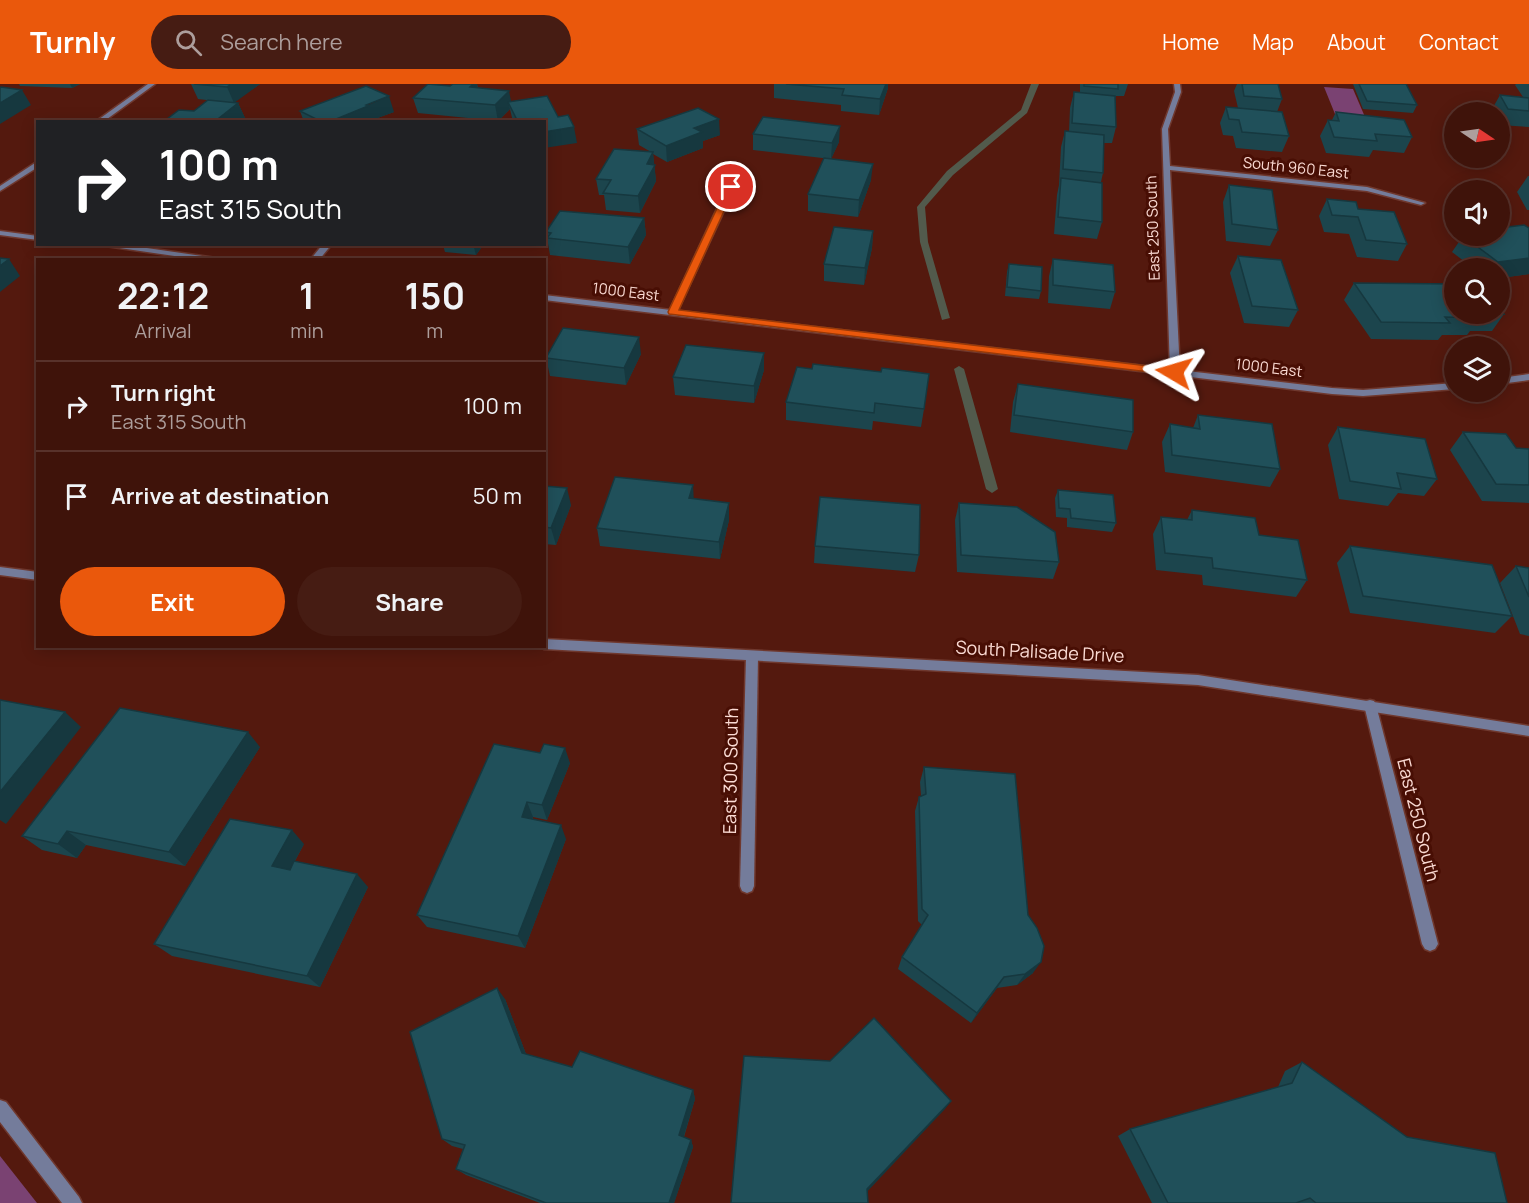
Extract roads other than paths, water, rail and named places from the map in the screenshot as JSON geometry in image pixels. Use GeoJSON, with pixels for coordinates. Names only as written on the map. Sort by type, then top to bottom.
{"type":"FeatureCollection","features":[{"type":"Feature","properties":{"kind":"street"},"geometry":{"type":"LineString","coordinates":[[101,120],[152,84]]}},
{"type":"Feature","properties":{"kind":"street","name":"East 250 South"},"geometry":{"type":"LineString","coordinates":[[1174,372],[1165,129],[1178,92],[1177,84]]}},
{"type":"Feature","properties":{"kind":"street"},"geometry":{"type":"LineString","coordinates":[[0,189],[36,164]]}},
{"type":"Feature","properties":{"kind":"street","name":"South 960 East"},"geometry":{"type":"LineString","coordinates":[[1167,168],[1367,189],[1421,203]]}},
{"type":"Feature","properties":{"kind":"street"},"geometry":{"type":"LineString","coordinates":[[673,312],[731,187]]}},
{"type":"Feature","properties":{"kind":"street"},"geometry":{"type":"LineString","coordinates":[[0,233],[36,238]]}},
{"type":"Feature","properties":{"kind":"street"},"geometry":{"type":"LineString","coordinates":[[112,246],[210,258]]}},
{"type":"Feature","properties":{"kind":"street"},"geometry":{"type":"LineString","coordinates":[[316,258],[326,246]]}},
{"type":"Feature","properties":{"kind":"street","name":"1000 East"},"geometry":{"type":"LineString","coordinates":[[546,297],[1363,393],[1444,387]]}},
{"type":"Feature","properties":{"kind":"street"},"geometry":{"type":"LineString","coordinates":[[1510,380],[1529,377]]}},
{"type":"Feature","properties":{"kind":"street"},"geometry":{"type":"LineString","coordinates":[[0,571],[36,576]]}},
{"type":"Feature","properties":{"kind":"street","name":"South Palisade Drive"},"geometry":{"type":"LineString","coordinates":[[546,644],[752,657],[962,665],[1198,680],[1529,730]]}},
{"type":"Feature","properties":{"kind":"street","name":"East 300 South"},"geometry":{"type":"LineString","coordinates":[[747,886],[752,657]]}},
{"type":"Feature","properties":{"kind":"street","name":"East 250 South"},"geometry":{"type":"LineString","coordinates":[[1370,705],[1430,944]]}},
{"type":"Feature","properties":{"kind":"street"},"geometry":{"type":"LineString","coordinates":[[0,1108],[73,1203]]}},
{"type":"Feature","properties":{"kind":"waterway"},"geometry":{"type":"LineString","coordinates":[[945,318],[924,242],[921,207],[950,173],[1024,111],[1035,84]]}},
{"type":"Feature","properties":{"kind":"waterway"},"geometry":{"type":"LineString","coordinates":[[959,369],[992,489]]}}]}
